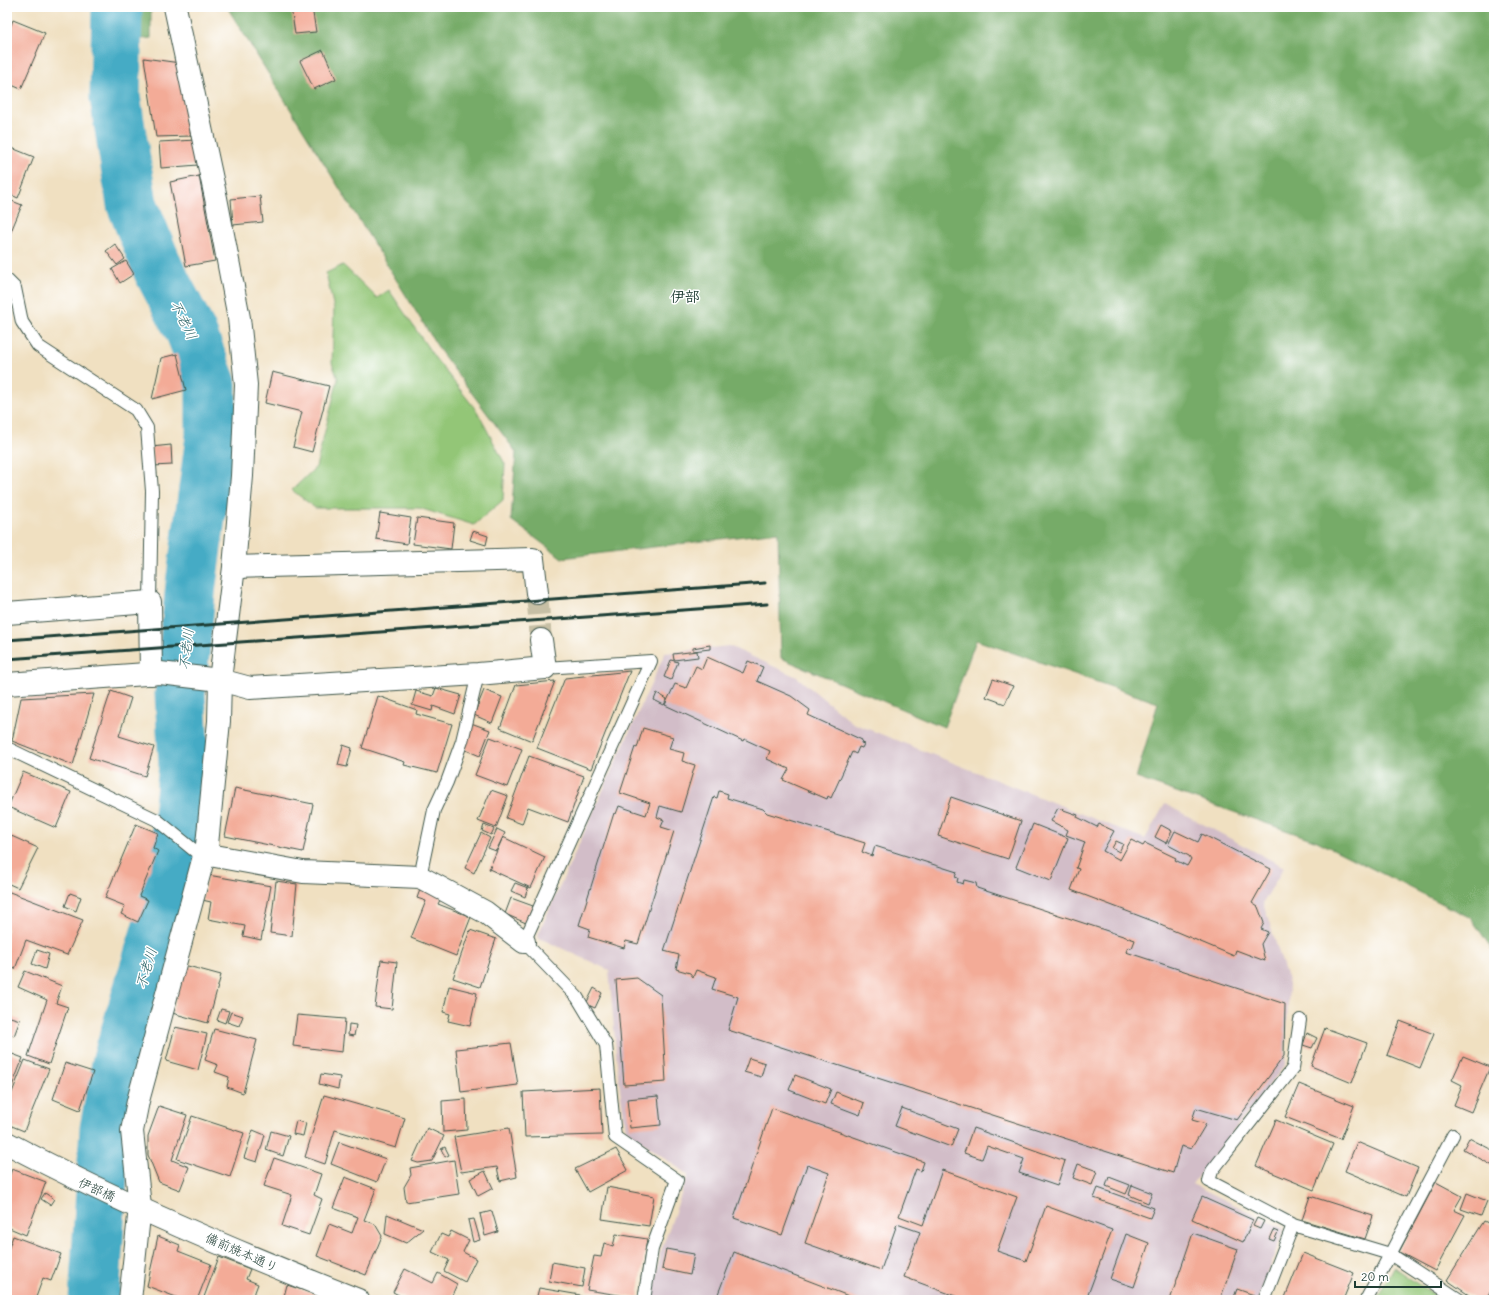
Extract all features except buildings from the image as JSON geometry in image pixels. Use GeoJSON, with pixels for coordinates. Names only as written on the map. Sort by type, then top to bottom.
{"type":"FeatureCollection","features":[{"type":"Feature","properties":{"kind":"street"},"geometry":{"type":"LineString","coordinates":[[130,1300],[133,1205],[132,1131],[199,853],[206,845],[219,721],[212,680],[234,567],[242,476],[246,385],[239,318],[216,198],[175,7]]}},
{"type":"Feature","properties":{"kind":"street"},"geometry":{"type":"LineString","coordinates":[[234,567],[534,558],[537,593]]}},
{"type":"Feature","properties":{"kind":"street"},"geometry":{"type":"LineString","coordinates":[[7,613],[150,602],[156,674]]}},
{"type":"Feature","properties":{"kind":"street"},"geometry":{"type":"LineString","coordinates":[[7,684],[156,674],[212,680],[250,688],[478,674],[544,668],[542,640]]}},
{"type":"Feature","properties":{"kind":"street"},"geometry":{"type":"LineString","coordinates":[[199,853],[303,872],[420,877],[485,912],[524,942]]}},
{"type":"Feature","properties":{"kind":"street","name":"伊部橋"},"geometry":{"type":"LineString","coordinates":[[7,1143],[68,1175],[133,1205]]}},
{"type":"Feature","properties":{"kind":"street","name":"備前焼本通り"},"geometry":{"type":"LineString","coordinates":[[133,1205],[282,1270],[358,1300]]}},
{"type":"Feature","properties":{"kind":"lane"},"geometry":{"type":"LineString","coordinates":[[7,280],[16,288],[22,322],[38,346],[136,410],[147,428],[152,490],[150,602]]}},
{"type":"Feature","properties":{"kind":"lane"},"geometry":{"type":"LineString","coordinates":[[544,668],[651,661],[524,942],[577,997],[606,1045],[615,1137],[677,1180],[652,1249],[644,1300]]}},
{"type":"Feature","properties":{"kind":"lane"},"geometry":{"type":"LineString","coordinates":[[420,877],[434,810],[447,782],[462,741],[478,674]]}},
{"type":"Feature","properties":{"kind":"lane"},"geometry":{"type":"LineString","coordinates":[[7,748],[157,820],[199,853]]}},
{"type":"Feature","properties":{"kind":"lane"},"geometry":{"type":"LineString","coordinates":[[1300,1020],[1293,1068],[1212,1171],[1209,1181],[1293,1225],[1390,1254],[1460,1300]]}},
{"type":"Feature","properties":{"kind":"lane"},"geometry":{"type":"LineString","coordinates":[[1366,1300],[1453,1135]]}},
{"type":"Feature","properties":{"kind":"lane"},"geometry":{"type":"LineString","coordinates":[[1264,1300],[1293,1225]]}},
{"type":"Feature","properties":{"kind":"shaded area"},"geometry":{"type":"Polygon","coordinates":[[[729,646],[797,677],[853,723],[1145,839],[1165,804],[1284,867],[1263,903],[1289,984],[1285,1065],[1192,1184],[1284,1229],[1258,1300],[653,1300],[660,1254],[688,1175],[626,1130],[618,1075],[609,970],[537,937],[665,653],[729,646]]]}},
{"type":"Feature","properties":{"kind":"green space"},"geometry":{"type":"Polygon","coordinates":[[[103,7],[151,7],[151,38],[133,40],[104,33],[103,7]]]}},
{"type":"Feature","properties":{"kind":"green space"},"geometry":{"type":"Polygon","coordinates":[[[227,7],[1494,7],[1494,952],[1471,918],[1317,841],[1136,778],[1158,703],[976,640],[944,727],[781,658],[778,532],[562,558],[511,520],[516,452],[441,352],[227,7]]]}},
{"type":"Feature","properties":{"kind":"green space"},"geometry":{"type":"Polygon","coordinates":[[[343,265],[377,298],[389,290],[435,358],[477,411],[505,464],[503,500],[474,525],[419,508],[315,508],[292,490],[316,467],[338,379],[332,363],[334,309],[326,273],[343,265]]]}},
{"type":"Feature","properties":{"kind":"green space"},"geometry":{"type":"Polygon","coordinates":[[[1394,1267],[1442,1300],[1377,1300],[1394,1267]]]}},
{"type":"Feature","properties":{"kind":"waterway","name":"不老川"},"geometry":{"type":"LineString","coordinates":[[94,1300],[105,1129],[118,1059],[173,876],[184,765],[180,694],[191,584],[211,437],[211,384],[191,332],[159,271],[132,204],[115,97],[117,7]]}},
{"type":"Feature","properties":{"kind":"tunnel"},"geometry":{"type":"LineString","coordinates":[[537,593],[541,640]]}},
{"type":"Feature","properties":{"kind":"railway"},"geometry":{"type":"LineString","coordinates":[[7,640],[765,583]]}},
{"type":"Feature","properties":{"kind":"railway"},"geometry":{"type":"LineString","coordinates":[[7,659],[767,604]]}},
{"type":"Feature","properties":{"kind":"district","name":"伊部"},"geometry":{"type":"Point","coordinates":[685,297]}}]}
